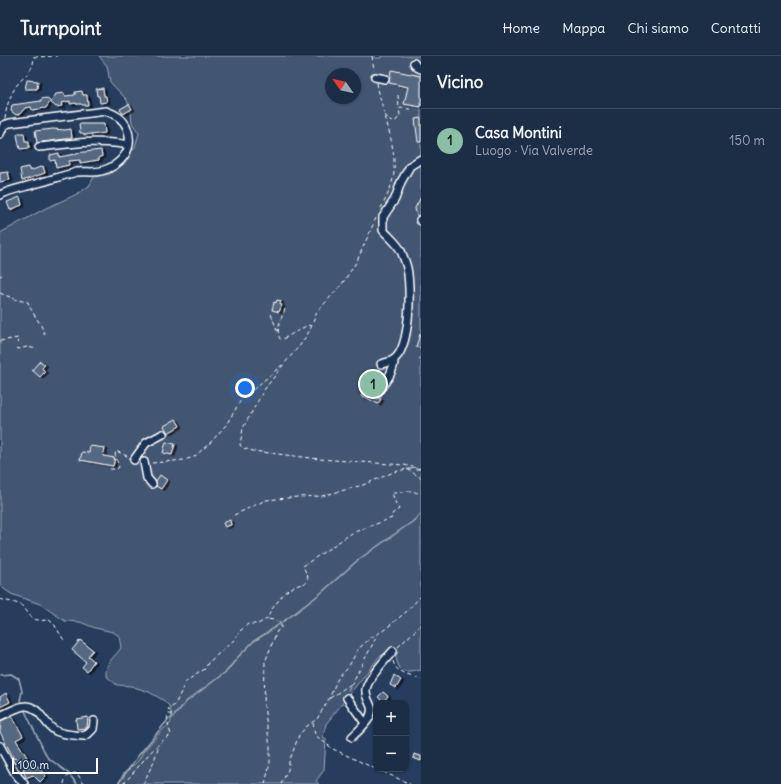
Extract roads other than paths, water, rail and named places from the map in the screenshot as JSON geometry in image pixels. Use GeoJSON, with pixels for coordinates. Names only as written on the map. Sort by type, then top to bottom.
{"type":"FeatureCollection","features":[{"type":"Feature","properties":{"kind":"street"},"geometry":{"type":"LineString","coordinates":[[414,63],[421,69]]}},
{"type":"Feature","properties":{"kind":"street"},"geometry":{"type":"LineString","coordinates":[[376,77],[385,79]]}},
{"type":"Feature","properties":{"kind":"street"},"geometry":{"type":"LineString","coordinates":[[0,134],[4,125],[17,122],[106,111],[115,114],[123,121],[127,129],[129,145],[127,153],[118,164],[100,171],[68,175],[0,195]]}},
{"type":"Feature","properties":{"kind":"street"},"geometry":{"type":"LineString","coordinates":[[39,147],[77,143],[112,142],[129,145]]}},
{"type":"Feature","properties":{"kind":"street"},"geometry":{"type":"LineString","coordinates":[[382,364],[394,360],[399,354],[403,345],[409,312],[410,293],[407,268],[400,249],[383,230],[380,216],[395,199],[401,182],[410,166],[421,159]]}},
{"type":"Feature","properties":{"kind":"street"},"geometry":{"type":"LineString","coordinates":[[377,394],[390,376],[394,366],[394,360]]}},
{"type":"Feature","properties":{"kind":"street"},"geometry":{"type":"LineString","coordinates":[[134,460],[146,443],[162,434]]}},
{"type":"Feature","properties":{"kind":"street"},"geometry":{"type":"LineString","coordinates":[[144,462],[147,478],[152,484]]}},
{"type":"Feature","properties":{"kind":"street"},"geometry":{"type":"LineString","coordinates":[[352,737],[369,717],[371,708],[367,698],[366,688],[377,670],[393,651]]}},
{"type":"Feature","properties":{"kind":"street"},"geometry":{"type":"LineString","coordinates":[[347,698],[365,723]]}},
{"type":"Feature","properties":{"kind":"street"},"geometry":{"type":"LineString","coordinates":[[0,716],[22,706],[38,709],[48,725],[57,732],[84,736],[93,729],[94,721]]}},
{"type":"Feature","properties":{"kind":"street"},"geometry":{"type":"LineString","coordinates":[[0,746],[15,773],[24,784]]}},
{"type":"Feature","properties":{"kind":"waterway"},"geometry":{"type":"LineString","coordinates":[[118,784],[138,756],[167,721],[174,716],[187,701],[227,671],[237,658],[254,641],[295,613],[321,593],[358,560],[421,514]]}},
{"type":"Feature","properties":{"kind":"waterway"},"geometry":{"type":"LineString","coordinates":[[0,675],[11,674],[19,679],[22,691],[20,701],[22,704]]}},
{"type":"Feature","properties":{"kind":"waterway"},"geometry":{"type":"LineString","coordinates":[[24,709],[47,757],[68,773],[77,784]]}},
{"type":"Feature","properties":{"kind":"place","name":"Casa Montini"},"geometry":{"type":"Point","coordinates":[373,384]}}]}
